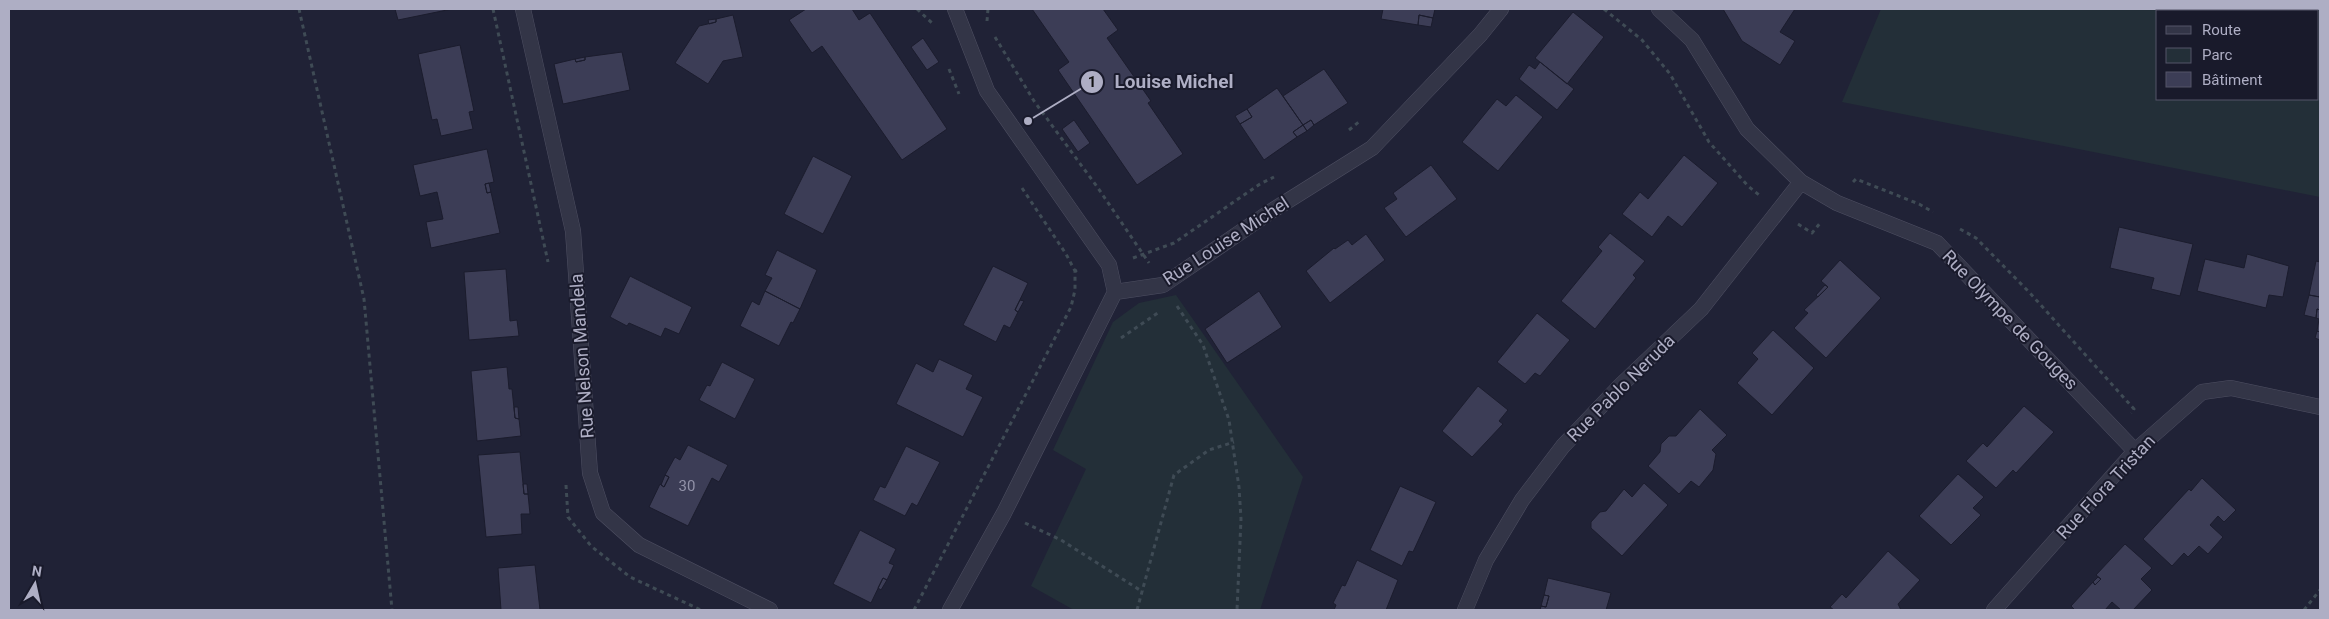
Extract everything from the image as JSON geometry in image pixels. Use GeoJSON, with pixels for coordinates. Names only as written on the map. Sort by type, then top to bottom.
{"type":"FeatureCollection","features":[{"type":"Feature","properties":{"kind":"street","name":"Rue Nelson Mandela"},"geometry":{"type":"LineString","coordinates":[[525,9],[573,230],[590,473],[603,513],[639,545],[770,610]]}},
{"type":"Feature","properties":{"kind":"street"},"geometry":{"type":"LineString","coordinates":[[950,610],[1004,513],[1115,292],[1109,265],[988,91],[955,9]]}},
{"type":"Feature","properties":{"kind":"street","name":"Rue Louise Michel"},"geometry":{"type":"LineString","coordinates":[[1115,292],[1163,285],[1270,212],[1372,148],[1480,35],[1501,9]]}},
{"type":"Feature","properties":{"kind":"street","name":"Rue Olympe de Gouges"},"geometry":{"type":"LineString","coordinates":[[1659,9],[1692,40],[1747,129],[1801,182],[1837,203],[1937,243],[2135,451]]}},
{"type":"Feature","properties":{"kind":"street","name":"Rue Pablo Neruda"},"geometry":{"type":"LineString","coordinates":[[1465,610],[1486,560],[1516,508],[1564,446],[1620,385],[1701,308],[1801,182]]}},
{"type":"Feature","properties":{"kind":"street","name":"Rue Flora Tristan"},"geometry":{"type":"LineString","coordinates":[[1994,610],[2135,451],[2202,392],[2231,388],[2320,407]]}},
{"type":"Feature","properties":{"kind":"path"},"geometry":{"type":"LineString","coordinates":[[299,9],[364,299],[392,610]]}},
{"type":"Feature","properties":{"kind":"path"},"geometry":{"type":"LineString","coordinates":[[1347,132],[1362,120]]}},
{"type":"Feature","properties":{"kind":"path"},"geometry":{"type":"LineString","coordinates":[[914,610],[1071,307],[1075,290],[1075,271],[1109,265],[1144,255],[1174,243],[1260,184],[1277,176]]}},
{"type":"Feature","properties":{"kind":"path"},"geometry":{"type":"LineString","coordinates":[[1137,610],[1174,474],[1208,450],[1234,442]]}},
{"type":"Feature","properties":{"kind":"path"},"geometry":{"type":"LineString","coordinates":[[1004,513],[1061,540],[1143,592]]}},
{"type":"Feature","properties":{"kind":"path"},"geometry":{"type":"LineString","coordinates":[[2304,610],[2320,590]]}},
{"type":"Feature","properties":{"kind":"green space"},"geometry":{"type":"Polygon","coordinates":[[[1881,9],[2320,9],[2320,197],[1842,102],[1881,9]]]}},
{"type":"Feature","properties":{"kind":"green space"},"geometry":{"type":"Polygon","coordinates":[[[1176,295],[1303,477],[1260,610],[1074,610],[1031,586],[1086,469],[1053,450],[1113,322],[1139,303],[1176,295]]]}},
{"type":"Feature","properties":{"kind":"building"},"geometry":{"type":"Polygon","coordinates":[[[395,9],[452,9],[398,20],[395,9]]]}},
{"type":"Feature","properties":{"kind":"building"},"geometry":{"type":"Polygon","coordinates":[[[806,9],[852,9],[859,20],[870,13],[947,129],[902,160],[822,46],[812,53],[789,20],[806,9]]]}},
{"type":"Feature","properties":{"kind":"building"},"geometry":{"type":"Polygon","coordinates":[[[1032,9],[1103,9],[1118,30],[1107,38],[1151,101],[1148,103],[1183,154],[1137,185],[1058,70],[1069,62],[1032,9]]]}},
{"type":"Feature","properties":{"kind":"building"},"geometry":{"type":"Polygon","coordinates":[[[1383,9],[1435,9],[1433,18],[1419,15],[1418,25],[1381,19],[1383,9]]]}},
{"type":"Feature","properties":{"kind":"building"},"geometry":{"type":"Polygon","coordinates":[[[1723,9],[1795,9],[1780,32],[1795,41],[1780,65],[1742,41],[1723,9]]]}},
{"type":"Feature","properties":{"kind":"building"},"geometry":{"type":"Polygon","coordinates":[[[1573,12],[1604,37],[1567,84],[1535,58],[1573,12]]]}},
{"type":"Feature","properties":{"kind":"building"},"geometry":{"type":"Polygon","coordinates":[[[733,15],[743,57],[723,61],[708,84],[675,63],[699,26],[733,15]]]}},
{"type":"Feature","properties":{"kind":"building"},"geometry":{"type":"Polygon","coordinates":[[[1419,15],[1433,18],[1431,27],[1418,25],[1419,15]]]}},
{"type":"Feature","properties":{"kind":"building"},"geometry":{"type":"Polygon","coordinates":[[[716,19],[716,22],[709,24],[708,20],[716,19]]]}},
{"type":"Feature","properties":{"kind":"building"},"geometry":{"type":"Polygon","coordinates":[[[923,38],[939,62],[927,70],[911,47],[923,38]]]}},
{"type":"Feature","properties":{"kind":"building"},"geometry":{"type":"Polygon","coordinates":[[[460,45],[474,111],[469,112],[473,129],[441,136],[437,119],[432,120],[418,54],[460,45]]]}},
{"type":"Feature","properties":{"kind":"building"},"geometry":{"type":"Polygon","coordinates":[[[622,52],[630,90],[563,104],[554,64],[575,59],[576,62],[585,60],[585,57],[622,52]]]}},
{"type":"Feature","properties":{"kind":"building"},"geometry":{"type":"Polygon","coordinates":[[[585,57],[585,60],[576,62],[575,59],[585,57]]]}},
{"type":"Feature","properties":{"kind":"building"},"geometry":{"type":"Polygon","coordinates":[[[1540,62],[1574,89],[1557,110],[1519,79],[1529,65],[1535,69],[1540,62]]]}},
{"type":"Feature","properties":{"kind":"building"},"geometry":{"type":"Polygon","coordinates":[[[1324,69],[1348,103],[1314,125],[1311,120],[1303,125],[1283,96],[1324,69]]]}},
{"type":"Feature","properties":{"kind":"building"},"geometry":{"type":"Polygon","coordinates":[[[1277,88],[1303,125],[1293,132],[1297,137],[1264,160],[1240,124],[1252,117],[1247,109],[1277,88]]]}},
{"type":"Feature","properties":{"kind":"building"},"geometry":{"type":"Polygon","coordinates":[[[1516,95],[1543,117],[1498,171],[1462,142],[1497,99],[1506,106],[1516,95]]]}},
{"type":"Feature","properties":{"kind":"building"},"geometry":{"type":"Polygon","coordinates":[[[1247,109],[1252,117],[1240,124],[1235,116],[1247,109]]]}},
{"type":"Feature","properties":{"kind":"building"},"geometry":{"type":"Polygon","coordinates":[[[1074,120],[1090,143],[1078,152],[1062,129],[1074,120]]]}},
{"type":"Feature","properties":{"kind":"building"},"geometry":{"type":"Polygon","coordinates":[[[1311,120],[1314,125],[1307,131],[1303,125],[1311,120]]]}},
{"type":"Feature","properties":{"kind":"building"},"geometry":{"type":"Polygon","coordinates":[[[1303,125],[1307,131],[1297,137],[1293,132],[1303,125]]]}},
{"type":"Feature","properties":{"kind":"building"},"geometry":{"type":"Polygon","coordinates":[[[487,149],[494,182],[485,184],[487,193],[491,192],[500,233],[431,248],[426,222],[443,219],[437,192],[420,196],[413,165],[487,149]]]}},
{"type":"Feature","properties":{"kind":"building"},"geometry":{"type":"Polygon","coordinates":[[[1684,155],[1718,183],[1682,227],[1668,216],[1652,237],[1622,214],[1640,192],[1648,199],[1684,155]]]}},
{"type":"Feature","properties":{"kind":"building"},"geometry":{"type":"Polygon","coordinates":[[[813,156],[852,176],[823,234],[784,214],[813,156]]]}},
{"type":"Feature","properties":{"kind":"building"},"geometry":{"type":"Polygon","coordinates":[[[1431,165],[1457,199],[1406,237],[1384,208],[1397,199],[1393,193],[1431,165]]]}},
{"type":"Feature","properties":{"kind":"building"},"geometry":{"type":"Polygon","coordinates":[[[489,183],[491,192],[487,193],[485,184],[489,183]]]}},
{"type":"Feature","properties":{"kind":"building"},"geometry":{"type":"Polygon","coordinates":[[[2119,227],[2193,244],[2180,296],[2151,289],[2154,278],[2110,268],[2119,227]]]}},
{"type":"Feature","properties":{"kind":"building"},"geometry":{"type":"Polygon","coordinates":[[[1610,233],[1645,261],[1633,275],[1636,278],[1595,329],[1561,301],[1602,251],[1598,247],[1610,233]]]}},
{"type":"Feature","properties":{"kind":"building"},"geometry":{"type":"Polygon","coordinates":[[[1366,234],[1385,260],[1330,303],[1306,271],[1334,248],[1348,240],[1352,245],[1366,234]]]}},
{"type":"Feature","properties":{"kind":"building"},"geometry":{"type":"Polygon","coordinates":[[[777,250],[817,270],[800,309],[765,291],[772,278],[765,275],[777,250]]]}},
{"type":"Feature","properties":{"kind":"building"},"geometry":{"type":"Polygon","coordinates":[[[2247,254],[2289,266],[2283,297],[2269,295],[2266,308],[2197,291],[2205,259],[2244,268],[2247,254]]]}},
{"type":"Feature","properties":{"kind":"building"},"geometry":{"type":"Polygon","coordinates":[[[1840,260],[1881,298],[1826,358],[1794,328],[1808,313],[1804,310],[1828,287],[1821,281],[1840,260]]]}},
{"type":"Feature","properties":{"kind":"building"},"geometry":{"type":"Polygon","coordinates":[[[2316,261],[2320,262],[2320,297],[2309,295],[2316,261]]]}},
{"type":"Feature","properties":{"kind":"building"},"geometry":{"type":"Polygon","coordinates":[[[993,266],[1028,283],[1015,310],[1018,312],[1010,328],[1004,325],[996,342],[963,325],[993,266]]]}},
{"type":"Feature","properties":{"kind":"building"},"geometry":{"type":"Polygon","coordinates":[[[506,269],[510,321],[517,320],[519,336],[469,340],[464,272],[506,269]]]}},
{"type":"Feature","properties":{"kind":"building"},"geometry":{"type":"Polygon","coordinates":[[[630,276],[692,307],[679,334],[665,328],[661,337],[629,323],[627,326],[610,317],[630,276]]]}},
{"type":"Feature","properties":{"kind":"building"},"geometry":{"type":"Polygon","coordinates":[[[1825,285],[1828,287],[1818,297],[1816,295],[1825,285]]]}},
{"type":"Feature","properties":{"kind":"building"},"geometry":{"type":"Polygon","coordinates":[[[765,291],[800,309],[779,346],[740,326],[752,301],[759,305],[765,291]]]}},
{"type":"Feature","properties":{"kind":"building"},"geometry":{"type":"Polygon","coordinates":[[[1259,291],[1282,327],[1227,363],[1205,329],[1259,291]]]}},
{"type":"Feature","properties":{"kind":"building"},"geometry":{"type":"Polygon","coordinates":[[[2309,295],[2320,297],[2320,310],[2317,309],[2316,318],[2304,315],[2309,295]]]}},
{"type":"Feature","properties":{"kind":"building"},"geometry":{"type":"Polygon","coordinates":[[[1020,300],[1024,301],[1018,312],[1015,310],[1020,300]]]}},
{"type":"Feature","properties":{"kind":"building"},"geometry":{"type":"Polygon","coordinates":[[[2317,309],[2320,310],[2320,332],[2317,331],[2319,319],[2316,318],[2317,309]]]}},
{"type":"Feature","properties":{"kind":"building"},"geometry":{"type":"Polygon","coordinates":[[[1537,313],[1570,340],[1540,376],[1535,373],[1525,384],[1497,362],[1537,313]]]}},
{"type":"Feature","properties":{"kind":"building"},"geometry":{"type":"Polygon","coordinates":[[[1773,330],[1814,368],[1772,415],[1737,383],[1758,359],[1752,353],[1773,330]]]}},
{"type":"Feature","properties":{"kind":"building"},"geometry":{"type":"Polygon","coordinates":[[[2317,331],[2320,332],[2320,340],[2315,338],[2317,331]]]}},
{"type":"Feature","properties":{"kind":"building"},"geometry":{"type":"Polygon","coordinates":[[[939,359],[973,375],[966,389],[983,397],[963,437],[896,404],[916,363],[933,372],[939,359]]]}},
{"type":"Feature","properties":{"kind":"building"},"geometry":{"type":"Polygon","coordinates":[[[722,362],[755,379],[735,419],[699,400],[707,385],[710,386],[722,362]]]}},
{"type":"Feature","properties":{"kind":"building"},"geometry":{"type":"Polygon","coordinates":[[[507,367],[509,389],[512,389],[515,418],[519,419],[521,436],[477,441],[471,371],[507,367]]]}},
{"type":"Feature","properties":{"kind":"building"},"geometry":{"type":"Polygon","coordinates":[[[1478,386],[1508,410],[1499,421],[1503,424],[1472,457],[1442,431],[1478,386]]]}},
{"type":"Feature","properties":{"kind":"building"},"geometry":{"type":"Polygon","coordinates":[[[2024,406],[2054,432],[2016,473],[2013,470],[1996,488],[1966,461],[1983,443],[1987,447],[2024,406]]]}},
{"type":"Feature","properties":{"kind":"building"},"geometry":{"type":"Polygon","coordinates":[[[514,407],[518,407],[519,419],[515,418],[514,407]]]}},
{"type":"Feature","properties":{"kind":"building"},"geometry":{"type":"Polygon","coordinates":[[[1700,409],[1727,435],[1712,450],[1716,454],[1713,470],[1699,487],[1691,481],[1679,494],[1648,466],[1660,452],[1661,444],[1669,436],[1676,436],[1700,409]]]}},
{"type":"Feature","properties":{"kind":"building"},"geometry":{"type":"Polygon","coordinates":[[[688,445],[728,465],[719,482],[712,478],[688,526],[649,507],[660,484],[664,487],[669,477],[665,475],[675,457],[680,460],[688,445]]]}},
{"type":"Feature","properties":{"kind":"building"},"geometry":{"type":"Polygon","coordinates":[[[906,446],[940,462],[917,506],[912,503],[905,516],[873,500],[880,486],[885,488],[906,446]]]}},
{"type":"Feature","properties":{"kind":"building"},"geometry":{"type":"Polygon","coordinates":[[[520,452],[524,494],[528,494],[530,514],[521,514],[522,534],[486,537],[478,455],[520,452]]]}},
{"type":"Feature","properties":{"kind":"building"},"geometry":{"type":"Polygon","coordinates":[[[1958,474],[1984,497],[1973,508],[1981,515],[1951,545],[1919,516],[1958,474]]]}},
{"type":"Feature","properties":{"kind":"building"},"geometry":{"type":"Polygon","coordinates":[[[665,475],[669,477],[664,487],[661,485],[665,475]]]}},
{"type":"Feature","properties":{"kind":"building"},"geometry":{"type":"Polygon","coordinates":[[[2202,478],[2236,510],[2224,522],[2218,516],[2210,525],[2223,537],[2208,554],[2199,546],[2188,557],[2184,553],[2172,566],[2143,539],[2189,489],[2191,491],[2202,478]]]}},
{"type":"Feature","properties":{"kind":"building"},"geometry":{"type":"Polygon","coordinates":[[[1644,483],[1668,505],[1622,556],[1591,528],[1591,522],[1600,512],[1606,511],[1624,489],[1632,497],[1644,483]]]}},
{"type":"Feature","properties":{"kind":"building"},"geometry":{"type":"Polygon","coordinates":[[[523,484],[527,484],[528,494],[524,494],[523,484]]]}},
{"type":"Feature","properties":{"kind":"building"},"geometry":{"type":"Polygon","coordinates":[[[1400,486],[1436,502],[1413,552],[1409,551],[1402,566],[1370,550],[1400,486]]]}},
{"type":"Feature","properties":{"kind":"building"},"geometry":{"type":"Polygon","coordinates":[[[860,530],[896,549],[889,563],[894,565],[887,580],[883,578],[871,603],[833,584],[860,530]]]}},
{"type":"Feature","properties":{"kind":"building"},"geometry":{"type":"Polygon","coordinates":[[[2125,544],[2152,568],[2141,579],[2152,590],[2133,610],[2121,610],[2112,602],[2105,610],[2075,610],[2071,606],[2093,582],[2095,585],[2101,579],[2096,575],[2125,544]]]}},
{"type":"Feature","properties":{"kind":"building"},"geometry":{"type":"Polygon","coordinates":[[[1888,551],[1920,580],[1898,604],[1901,610],[1834,610],[1830,607],[1842,594],[1846,598],[1888,551]]]}},
{"type":"Feature","properties":{"kind":"building"},"geometry":{"type":"Polygon","coordinates":[[[1357,560],[1398,580],[1386,610],[1334,610],[1336,605],[1333,603],[1342,585],[1345,586],[1357,560]]]}},
{"type":"Feature","properties":{"kind":"building"},"geometry":{"type":"Polygon","coordinates":[[[535,565],[540,610],[501,610],[498,568],[535,565]]]}},
{"type":"Feature","properties":{"kind":"building"},"geometry":{"type":"Polygon","coordinates":[[[2098,577],[2101,579],[2095,585],[2093,582],[2098,577]]]}},
{"type":"Feature","properties":{"kind":"building"},"geometry":{"type":"Polygon","coordinates":[[[883,578],[887,580],[881,590],[878,588],[883,578]]]}},
{"type":"Feature","properties":{"kind":"building"},"geometry":{"type":"Polygon","coordinates":[[[1548,578],[1611,593],[1606,610],[1540,610],[1541,606],[1546,607],[1549,596],[1544,595],[1548,578]]]}},
{"type":"Feature","properties":{"kind":"building"},"geometry":{"type":"Polygon","coordinates":[[[1544,595],[1549,596],[1546,607],[1541,606],[1544,595]]]}},
{"type":"Feature","properties":{"kind":"place","name":"Louise Michel"},"geometry":{"type":"Point","coordinates":[1028,121]}}]}
